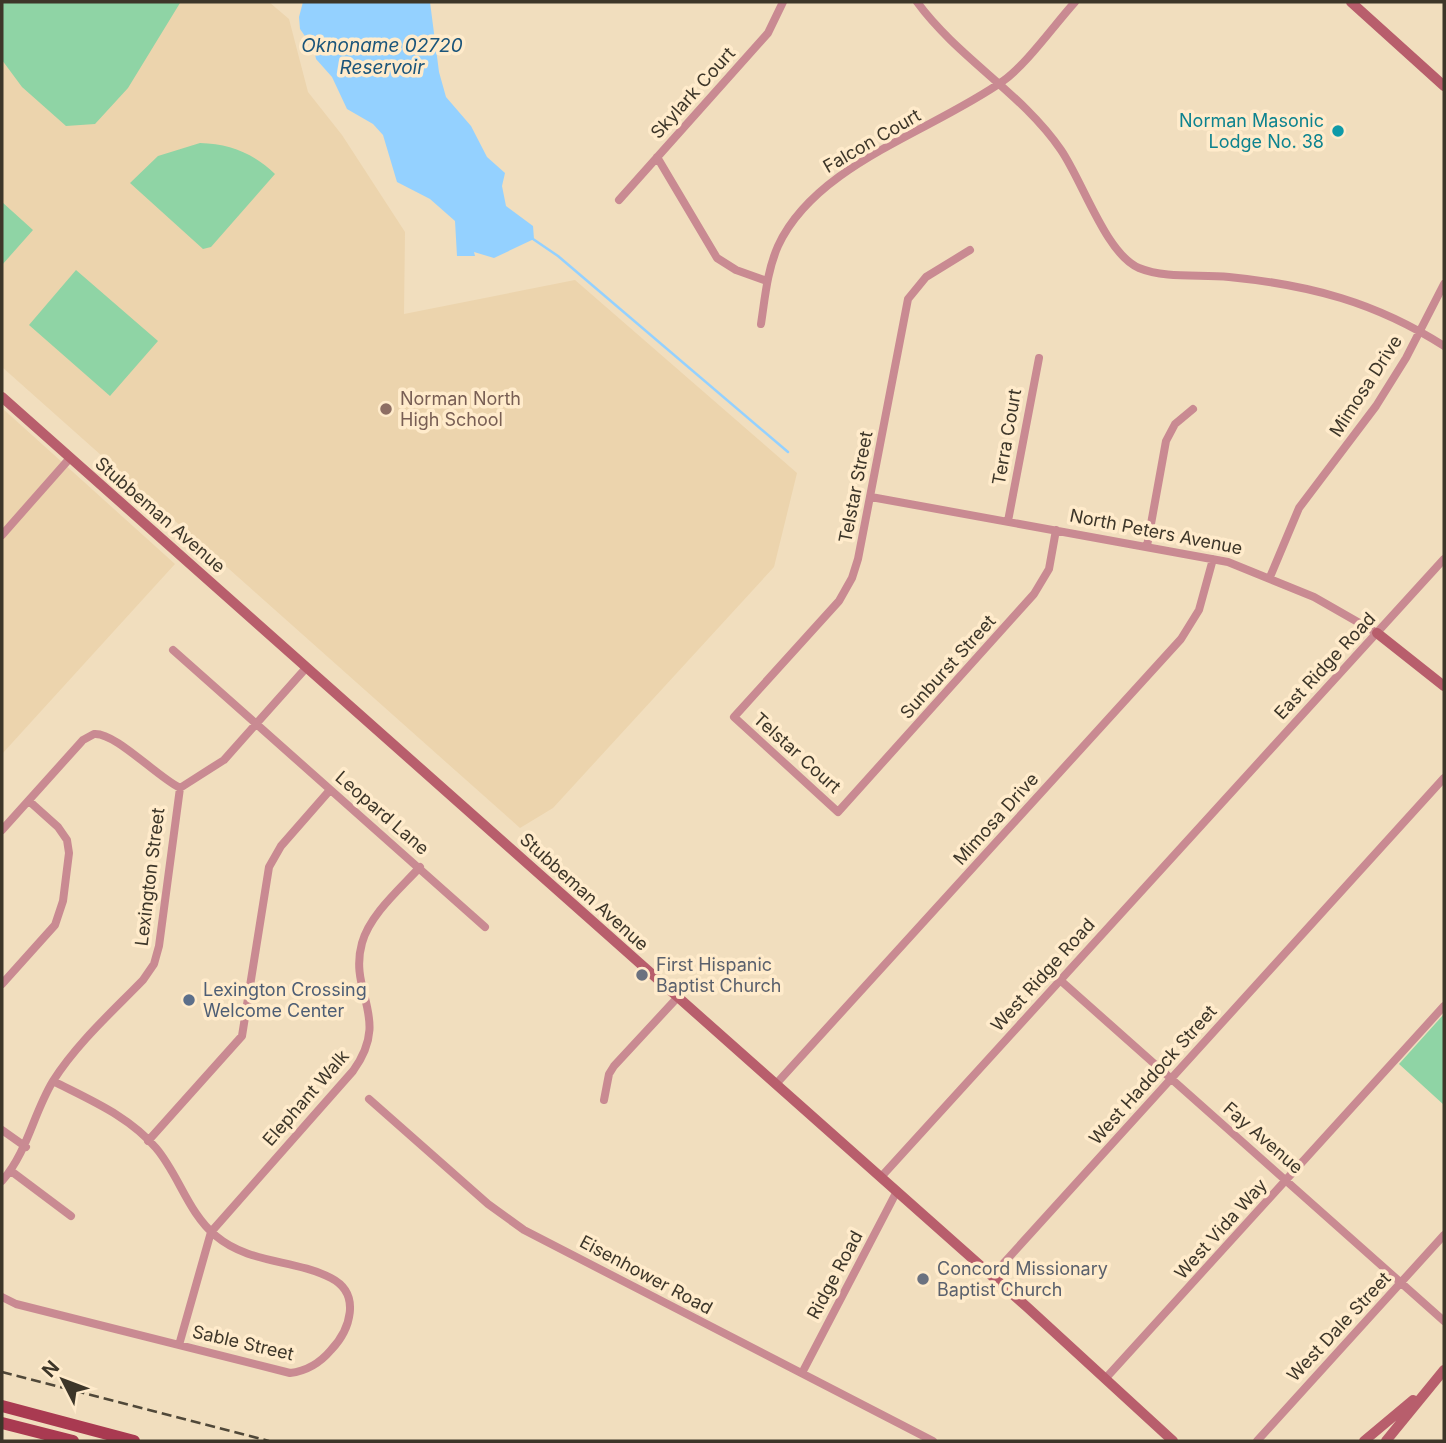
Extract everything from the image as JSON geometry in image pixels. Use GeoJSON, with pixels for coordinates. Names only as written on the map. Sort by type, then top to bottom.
{"type":"FeatureCollection","features":[{"type":"Feature","properties":{"kind":"main road"},"geometry":{"type":"LineString","coordinates":[[2,1406],[134,1441]]}},
{"type":"Feature","properties":{"kind":"main road"},"geometry":{"type":"LineString","coordinates":[[2,1423],[72,1441]]}},
{"type":"Feature","properties":{"kind":"street","name":"Skylark Court"},"geometry":{"type":"LineString","coordinates":[[619,200],[768,33],[783,2]]}},
{"type":"Feature","properties":{"kind":"street"},"geometry":{"type":"LineString","coordinates":[[917,2],[947,39],[998,85],[1059,147],[1080,179],[1115,249],[1136,267],[1155,272],[1312,287],[1354,300],[1444,346]]}},
{"type":"Feature","properties":{"kind":"street","name":"Falcon Court"},"geometry":{"type":"LineString","coordinates":[[761,324],[767,281],[777,248],[792,220],[823,188],[1007,79],[1075,2]]}},
{"type":"Feature","properties":{"kind":"street"},"geometry":{"type":"LineString","coordinates":[[1355,3],[1444,86]]}},
{"type":"Feature","properties":{"kind":"street"},"geometry":{"type":"LineString","coordinates":[[657,157],[717,258],[736,270],[767,281]]}},
{"type":"Feature","properties":{"kind":"street","name":"Telstar Street"},"geometry":{"type":"LineString","coordinates":[[734,717],[844,593],[858,559],[908,299],[926,277],[970,250]]}},
{"type":"Feature","properties":{"kind":"street","name":"Mimosa Drive"},"geometry":{"type":"LineString","coordinates":[[1270,577],[1293,518],[1304,500],[1365,423],[1420,332],[1444,284]]}},
{"type":"Feature","properties":{"kind":"street","name":"Terra Court"},"geometry":{"type":"LineString","coordinates":[[1007,522],[1039,358]]}},
{"type":"Feature","properties":{"kind":"street","name":"Stubbeman Avenue"},"geometry":{"type":"LineString","coordinates":[[2,397],[881,1177],[1173,1441]]}},
{"type":"Feature","properties":{"kind":"street"},"geometry":{"type":"LineString","coordinates":[[1146,546],[1166,441],[1175,424],[1193,409]]}},
{"type":"Feature","properties":{"kind":"street"},"geometry":{"type":"LineString","coordinates":[[2,535],[69,458]]}},
{"type":"Feature","properties":{"kind":"street","name":"North Peters Avenue"},"geometry":{"type":"LineString","coordinates":[[871,496],[1213,559],[1270,577],[1314,597],[1377,633],[1444,687]]}},
{"type":"Feature","properties":{"kind":"street","name":"Sunburst Street"},"geometry":{"type":"LineString","coordinates":[[838,812],[1034,594],[1049,569],[1056,530]]}},
{"type":"Feature","properties":{"kind":"street","name":"Mimosa Drive"},"geometry":{"type":"LineString","coordinates":[[776,1084],[1181,639],[1199,610],[1213,559]]}},
{"type":"Feature","properties":{"kind":"street","name":"East Ridge Road"},"geometry":{"type":"LineString","coordinates":[[1229,794],[1444,559]]}},
{"type":"Feature","properties":{"kind":"street","name":"Leopard Lane"},"geometry":{"type":"LineString","coordinates":[[173,650],[421,867],[485,927]]}},
{"type":"Feature","properties":{"kind":"street","name":"Lexington Street"},"geometry":{"type":"LineString","coordinates":[[2,1181],[26,1146],[53,1081],[69,1059],[143,980],[154,964],[159,946],[180,788],[188,780],[216,768],[306,668]]}},
{"type":"Feature","properties":{"kind":"street","name":"Telstar Court"},"geometry":{"type":"LineString","coordinates":[[734,717],[838,812]]}},
{"type":"Feature","properties":{"kind":"street"},"geometry":{"type":"LineString","coordinates":[[2,830],[83,740],[100,733],[113,737],[159,776],[180,788]]}},
{"type":"Feature","properties":{"kind":"street","name":"West Haddock Street"},"geometry":{"type":"LineString","coordinates":[[992,1276],[1444,778]]}},
{"type":"Feature","properties":{"kind":"street"},"geometry":{"type":"LineString","coordinates":[[148,1141],[242,1036],[268,867],[281,846],[330,790]]}},
{"type":"Feature","properties":{"kind":"street","name":"West Ridge Road"},"geometry":{"type":"LineString","coordinates":[[881,1177],[1229,794]]}},
{"type":"Feature","properties":{"kind":"street"},"geometry":{"type":"LineString","coordinates":[[2,984],[59,919],[63,901],[69,853],[67,840],[58,827],[29,801]]}},
{"type":"Feature","properties":{"kind":"street","name":"Elephant Walk"},"geometry":{"type":"LineString","coordinates":[[179,1345],[211,1231],[353,1071],[365,1053],[371,1024],[360,966],[362,942],[374,919],[421,867]]}},
{"type":"Feature","properties":{"kind":"street","name":"Fay Avenue"},"geometry":{"type":"LineString","coordinates":[[1060,980],[1444,1321]]}},
{"type":"Feature","properties":{"kind":"street"},"geometry":{"type":"LineString","coordinates":[[604,1100],[614,1066],[677,998]]}},
{"type":"Feature","properties":{"kind":"street","name":"West Vida Way"},"geometry":{"type":"LineString","coordinates":[[1105,1379],[1444,1006]]}},
{"type":"Feature","properties":{"kind":"street","name":"Sable Street"},"geometry":{"type":"LineString","coordinates":[[2,1297],[16,1304],[282,1372],[299,1372],[321,1361],[338,1343],[348,1326],[350,1300],[336,1282],[317,1273],[236,1250],[211,1231],[148,1141],[100,1104],[53,1081]]}},
{"type":"Feature","properties":{"kind":"street","name":"Eisenhower Road"},"geometry":{"type":"LineString","coordinates":[[369,1099],[512,1223],[933,1441]]}},
{"type":"Feature","properties":{"kind":"street"},"geometry":{"type":"LineString","coordinates":[[2,1130],[26,1146]]}},
{"type":"Feature","properties":{"kind":"street"},"geometry":{"type":"LineString","coordinates":[[11,1171],[71,1216]]}},
{"type":"Feature","properties":{"kind":"street","name":"Ridge Road"},"geometry":{"type":"LineString","coordinates":[[802,1373],[897,1192]]}},
{"type":"Feature","properties":{"kind":"street","name":"West Dale Street"},"geometry":{"type":"LineString","coordinates":[[1257,1441],[1444,1235]]}},
{"type":"Feature","properties":{"kind":"street"},"geometry":{"type":"LineString","coordinates":[[1386,1441],[1444,1370]]}},
{"type":"Feature","properties":{"kind":"street"},"geometry":{"type":"LineString","coordinates":[[1364,1441],[1431,1384]]}},
{"type":"Feature","properties":{"kind":"shaded area","name":"Norman North High School"},"geometry":{"type":"Polygon","coordinates":[[[2,2],[269,2],[289,19],[308,92],[342,135],[405,232],[404,314],[575,280],[797,473],[774,567],[553,808],[520,828],[2,367],[2,2]]]}},
{"type":"Feature","properties":{"kind":"shaded area"},"geometry":{"type":"Polygon","coordinates":[[[2,408],[175,564],[2,754],[2,408]]]}},
{"type":"Feature","properties":{"kind":"green space"},"geometry":{"type":"Polygon","coordinates":[[[2,2],[180,3],[128,88],[95,124],[66,126],[22,87],[2,60],[2,2]]]}},
{"type":"Feature","properties":{"kind":"green space"},"geometry":{"type":"Polygon","coordinates":[[[200,143],[221,145],[240,151],[258,160],[275,174],[211,247],[203,249],[130,183],[158,156],[200,143]]]}},
{"type":"Feature","properties":{"kind":"green space"},"geometry":{"type":"Polygon","coordinates":[[[2,202],[33,230],[2,265],[2,202]]]}},
{"type":"Feature","properties":{"kind":"green space"},"geometry":{"type":"Polygon","coordinates":[[[76,270],[158,341],[110,396],[29,325],[76,270]]]}},
{"type":"Feature","properties":{"kind":"green space"},"geometry":{"type":"Polygon","coordinates":[[[1444,1014],[1444,1105],[1399,1064],[1444,1014]]]}},
{"type":"Feature","properties":{"kind":"water","name":"Oknoname 02720 Reservoir"},"geometry":{"type":"Polygon","coordinates":[[[303,2],[430,2],[439,72],[446,97],[471,126],[487,157],[505,173],[502,186],[506,206],[533,226],[534,239],[494,258],[474,252],[475,256],[457,256],[455,221],[430,199],[397,182],[383,135],[373,124],[347,109],[332,77],[316,59],[314,49],[300,29],[299,17],[303,2]]]}},
{"type":"Feature","properties":{"kind":"waterway"},"geometry":{"type":"LineString","coordinates":[[533,239],[558,256],[788,452]]}},
{"type":"Feature","properties":{"kind":"railway"},"geometry":{"type":"LineString","coordinates":[[2,1372],[269,1441]]}},
{"type":"Feature","properties":{"kind":"place","name":"Norman Masonic Lodge No. 38"},"geometry":{"type":"Point","coordinates":[1338,131]}},
{"type":"Feature","properties":{"kind":"place","name":"Norman North High School"},"geometry":{"type":"Point","coordinates":[386,409]}},
{"type":"Feature","properties":{"kind":"place","name":"First Hispanic Baptist Church"},"geometry":{"type":"Point","coordinates":[642,975]}},
{"type":"Feature","properties":{"kind":"place","name":"Lexington Crossing Welcome Center"},"geometry":{"type":"Point","coordinates":[189,1000]}},
{"type":"Feature","properties":{"kind":"place","name":"Concord Missionary Baptist Church"},"geometry":{"type":"Point","coordinates":[923,1279]}}]}
